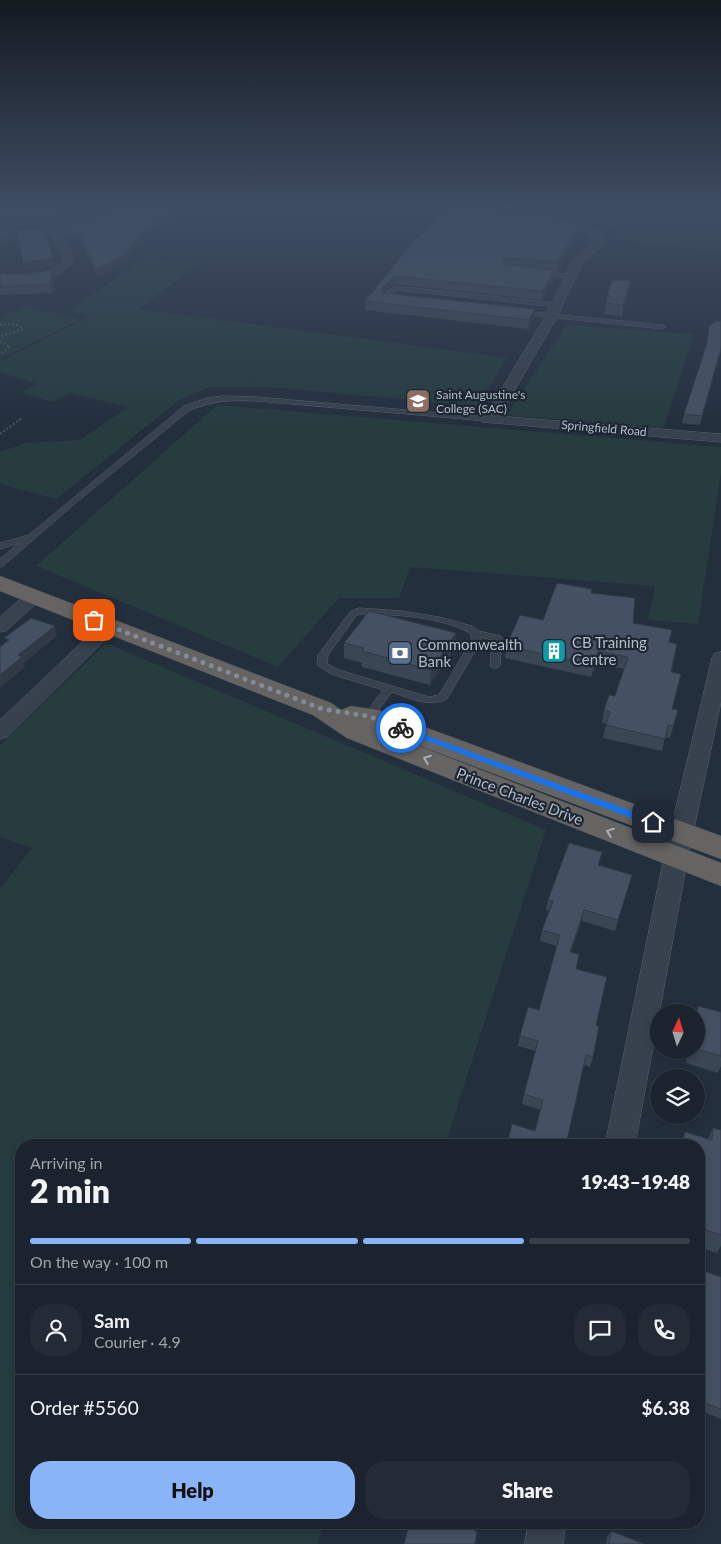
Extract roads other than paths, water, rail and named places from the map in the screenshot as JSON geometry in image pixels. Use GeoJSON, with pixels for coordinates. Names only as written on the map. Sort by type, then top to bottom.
{"type":"FeatureCollection","features":[{"type":"Feature","properties":{"kind":"highway","name":"Prince Charles Drive"},"geometry":{"type":"LineString","coordinates":[[0,584],[679,845],[721,875]]}},
{"type":"Feature","properties":{"kind":"highway","name":"Prince Charles Drive"},"geometry":{"type":"LineString","coordinates":[[679,845],[721,848]]}},
{"type":"Feature","properties":{"kind":"street"},"geometry":{"type":"LineString","coordinates":[[487,419],[502,400],[551,317],[567,282]]}},
{"type":"Feature","properties":{"kind":"street","name":"Springfield Road"},"geometry":{"type":"LineString","coordinates":[[487,419],[721,438]]}},
{"type":"Feature","properties":{"kind":"street"},"geometry":{"type":"LineString","coordinates":[[0,627],[34,597]]}},
{"type":"Feature","properties":{"kind":"street"},"geometry":{"type":"LineString","coordinates":[[0,732],[109,626]]}},
{"type":"Feature","properties":{"kind":"street"},"geometry":{"type":"LineString","coordinates":[[621,1139],[679,845],[721,658]]}},
{"type":"Feature","properties":{"kind":"street"},"geometry":{"type":"LineString","coordinates":[[544,1544],[547,1529]]}},
{"type":"Feature","properties":{"kind":"lane"},"geometry":{"type":"LineString","coordinates":[[405,301],[385,299],[394,288],[557,305]]}},
{"type":"Feature","properties":{"kind":"lane"},"geometry":{"type":"LineString","coordinates":[[512,312],[663,328]]}},
{"type":"Feature","properties":{"kind":"lane"},"geometry":{"type":"LineString","coordinates":[[0,564],[178,414],[198,403],[210,400],[239,398],[487,419]]}},
{"type":"Feature","properties":{"kind":"lane"},"geometry":{"type":"LineString","coordinates":[[0,546],[32,536]]}},
{"type":"Feature","properties":{"kind":"lane"},"geometry":{"type":"LineString","coordinates":[[359,611],[378,611],[450,622],[472,628],[476,634],[476,642],[440,699],[429,700],[389,688],[335,672],[322,665],[322,655],[352,614],[359,611]]}},
{"type":"Feature","properties":{"kind":"lane"},"geometry":{"type":"LineString","coordinates":[[476,634],[498,638],[495,666]]}},
{"type":"Feature","properties":{"kind":"lane"},"geometry":{"type":"LineString","coordinates":[[362,724],[389,688]]}},
{"type":"Feature","properties":{"kind":"place","name":"Saint Augustine's College (SAC)"},"geometry":{"type":"Point","coordinates":[418,401]}},
{"type":"Feature","properties":{"kind":"place","name":"CB Training Centre"},"geometry":{"type":"Point","coordinates":[554,651]}},
{"type":"Feature","properties":{"kind":"place","name":"Commonwealth Bank"},"geometry":{"type":"Point","coordinates":[400,653]}}]}
